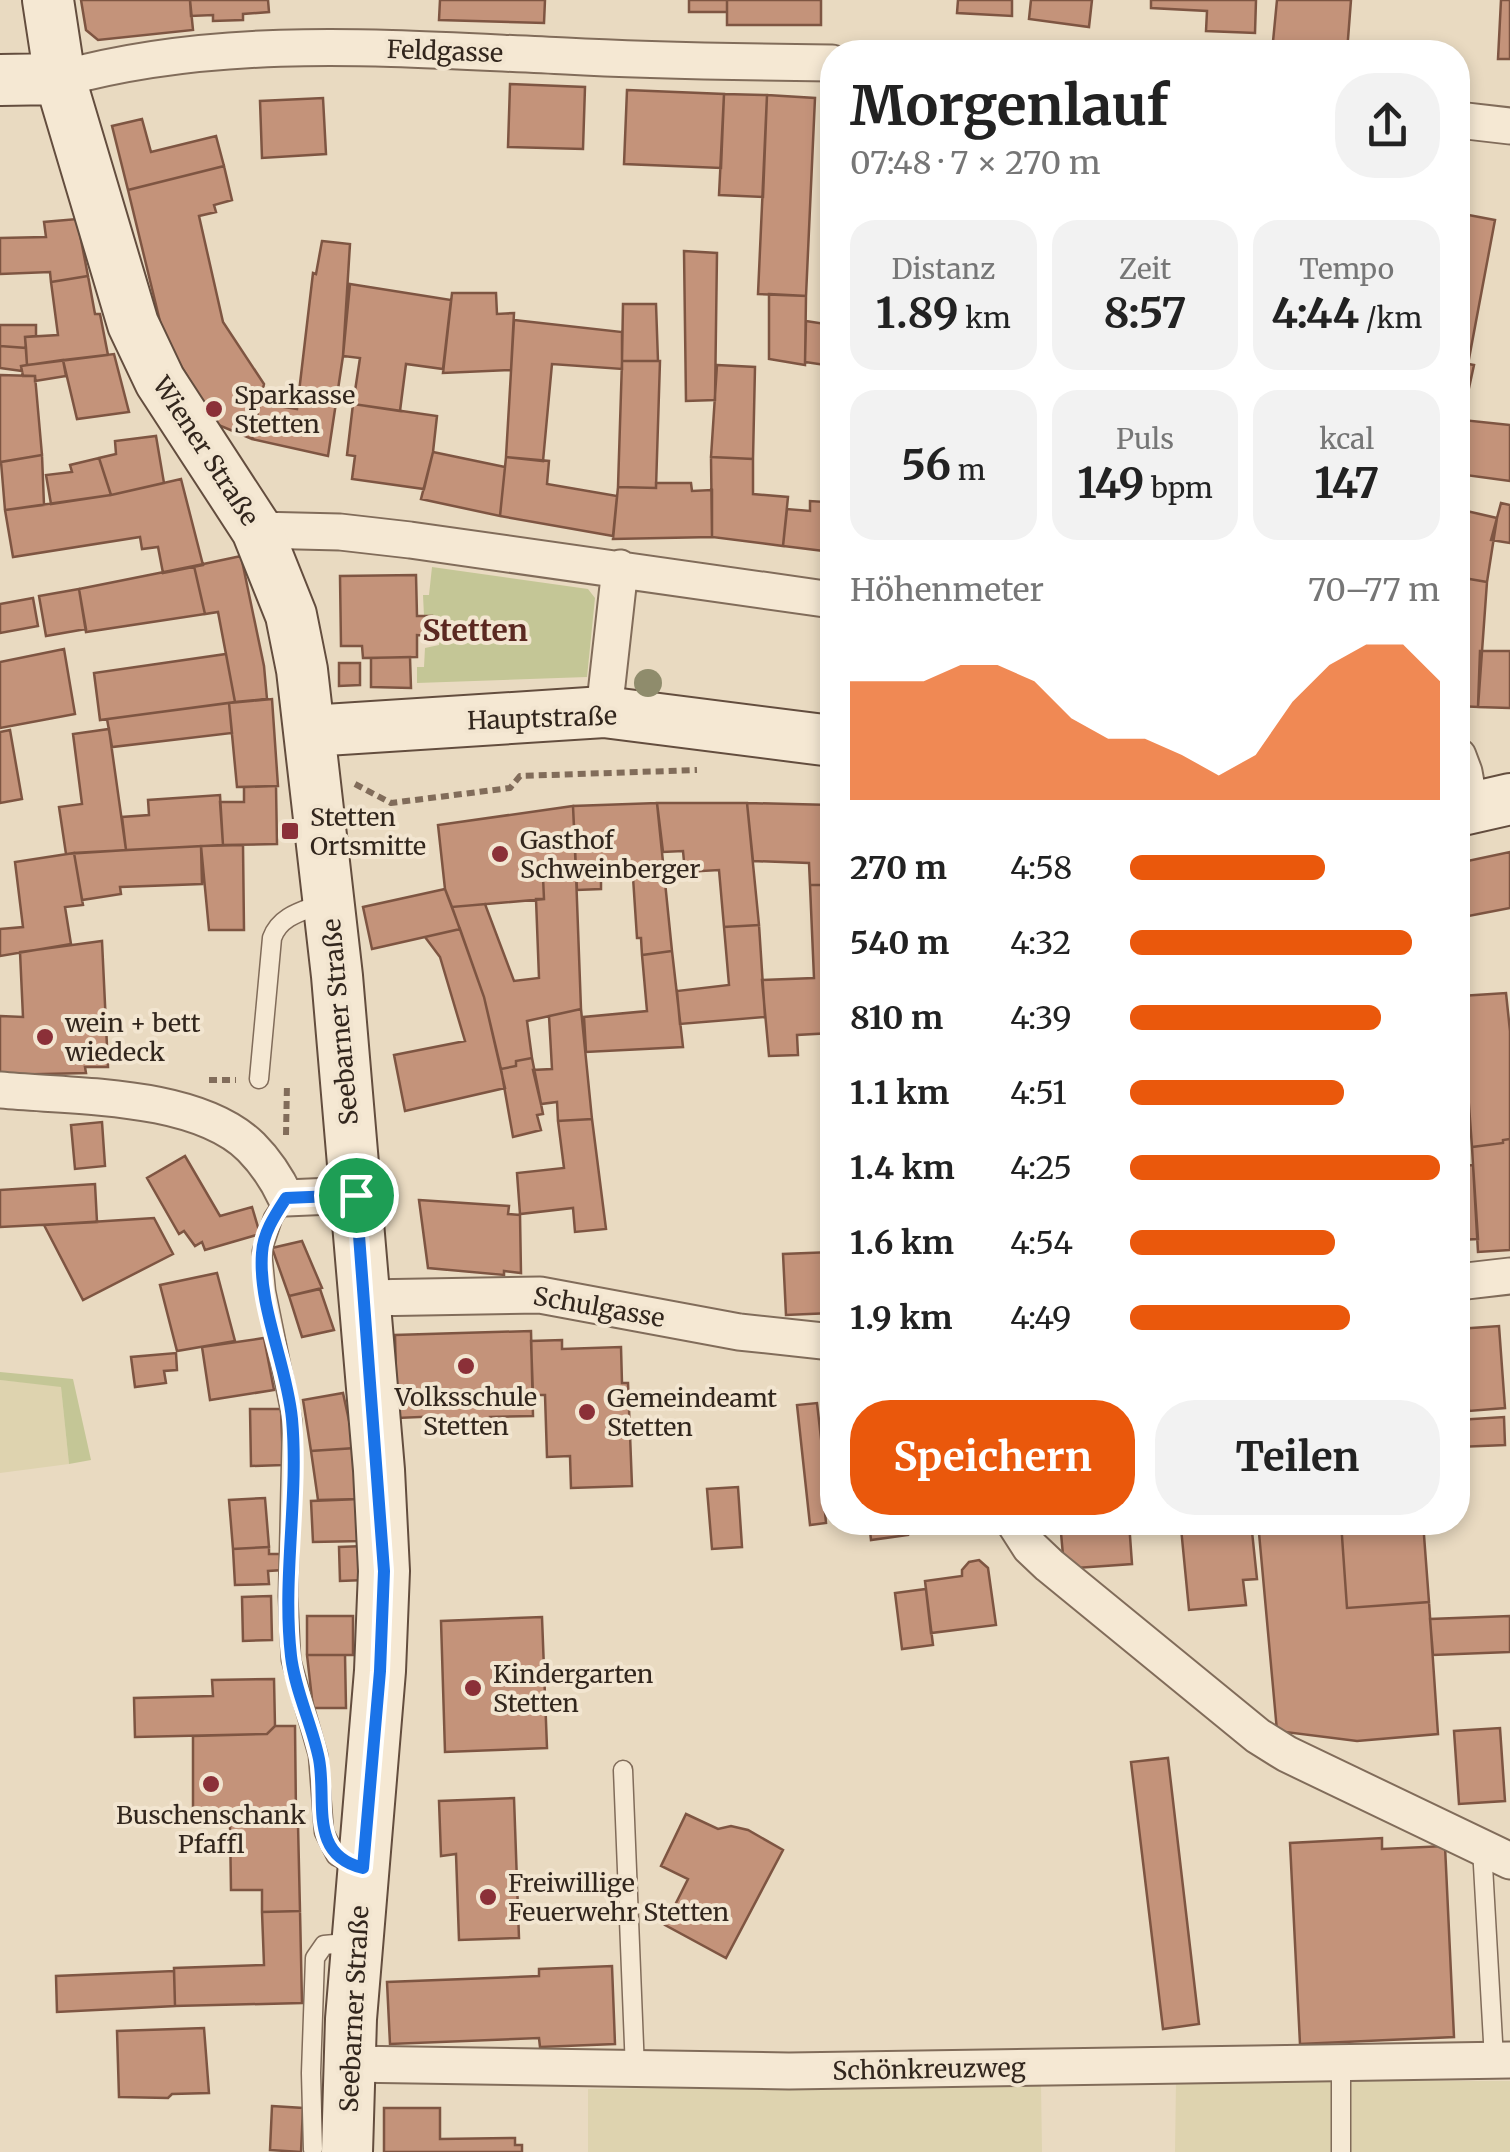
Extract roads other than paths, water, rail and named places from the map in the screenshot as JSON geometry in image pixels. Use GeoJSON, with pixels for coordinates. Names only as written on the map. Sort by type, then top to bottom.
{"type":"FeatureCollection","features":[{"type":"Feature","properties":{"kind":"main road","name":"Wiener Straße"},"geometry":{"type":"LineString","coordinates":[[48,0],[60,78],[124,294],[160,381],[257,530],[291,615],[310,731]]}},
{"type":"Feature","properties":{"kind":"main road"},"geometry":{"type":"LineString","coordinates":[[0,80],[60,78]]}},
{"type":"Feature","properties":{"kind":"main road","name":"Hauptstraße"},"geometry":{"type":"LineString","coordinates":[[310,731],[604,712],[820,739]]}},
{"type":"Feature","properties":{"kind":"main road","name":"Seebarner Straße"},"geometry":{"type":"LineString","coordinates":[[310,731],[356,1195],[384,1571],[380,1671],[348,2064],[330,2150]]}},
{"type":"Feature","properties":{"kind":"street","name":"Feldgasse"},"geometry":{"type":"LineString","coordinates":[[60,78],[147,59],[280,48],[398,48],[570,57],[820,62]]}},
{"type":"Feature","properties":{"kind":"street"},"geometry":{"type":"LineString","coordinates":[[1470,121],[1510,126]]}},
{"type":"Feature","properties":{"kind":"street"},"geometry":{"type":"LineString","coordinates":[[257,530],[340,532],[820,598]]}},
{"type":"Feature","properties":{"kind":"street"},"geometry":{"type":"LineString","coordinates":[[604,712],[620,568]]}},
{"type":"Feature","properties":{"kind":"street"},"geometry":{"type":"LineString","coordinates":[[0,1090],[134,1103],[190,1114],[250,1145],[286,1198],[356,1195]]}},
{"type":"Feature","properties":{"kind":"street"},"geometry":{"type":"LineString","coordinates":[[1470,1281],[1510,1276]]}},
{"type":"Feature","properties":{"kind":"street","name":"Schulgasse"},"geometry":{"type":"LineString","coordinates":[[365,1298],[540,1294],[738,1332],[820,1341]]}},
{"type":"Feature","properties":{"kind":"street"},"geometry":{"type":"LineString","coordinates":[[1022,1535],[1049,1564],[1258,1736],[1315,1769],[1496,1854]]}},
{"type":"Feature","properties":{"kind":"street","name":"Schönkreuzweg"},"geometry":{"type":"LineString","coordinates":[[348,2064],[789,2072],[1502,2060]]}},
{"type":"Feature","properties":{"kind":"lane"},"geometry":{"type":"LineString","coordinates":[[259,1079],[276,927],[284,919],[329,901]]}},
{"type":"Feature","properties":{"kind":"lane"},"geometry":{"type":"LineString","coordinates":[[286,1198],[273,1218],[262,1251],[266,1291],[292,1420],[288,1596],[291,1660],[318,1755],[324,1832],[336,1856],[363,1868]]}},
{"type":"Feature","properties":{"kind":"lane"},"geometry":{"type":"LineString","coordinates":[[622,1770],[635,2070]]}},
{"type":"Feature","properties":{"kind":"lane"},"geometry":{"type":"LineString","coordinates":[[1496,1854],[1502,2060]]}},
{"type":"Feature","properties":{"kind":"lane"},"geometry":{"type":"LineString","coordinates":[[330,2150],[311,2073],[314,1958],[324,1945],[357,1942]]}},
{"type":"Feature","properties":{"kind":"lane"},"geometry":{"type":"LineString","coordinates":[[1341,2060],[1341,2152]]}},
{"type":"Feature","properties":{"kind":"place","name":"Sparkasse Stetten"},"geometry":{"type":"Point","coordinates":[214,409]}},
{"type":"Feature","properties":{"kind":"place","name":"Stetten Ortsmitte"},"geometry":{"type":"Point","coordinates":[290,831]}},
{"type":"Feature","properties":{"kind":"place","name":"Gasthof Schweinberger"},"geometry":{"type":"Point","coordinates":[500,854]}},
{"type":"Feature","properties":{"kind":"place","name":"wein + bett wiedeck"},"geometry":{"type":"Point","coordinates":[45,1037]}},
{"type":"Feature","properties":{"kind":"place","name":"Volksschule Stetten"},"geometry":{"type":"Point","coordinates":[466,1366]}},
{"type":"Feature","properties":{"kind":"place","name":"Gemeindeamt Stetten"},"geometry":{"type":"Point","coordinates":[587,1412]}},
{"type":"Feature","properties":{"kind":"place","name":"Kindergarten Stetten"},"geometry":{"type":"Point","coordinates":[473,1688]}},
{"type":"Feature","properties":{"kind":"place","name":"Buschenschank Pfaffl"},"geometry":{"type":"Point","coordinates":[211,1784]}},
{"type":"Feature","properties":{"kind":"place","name":"Freiwillige Feuerwehr Stetten"},"geometry":{"type":"Point","coordinates":[488,1897]}},
{"type":"Feature","properties":{"kind":"district","name":"Stetten"},"geometry":{"type":"Point","coordinates":[475,631]}}]}
